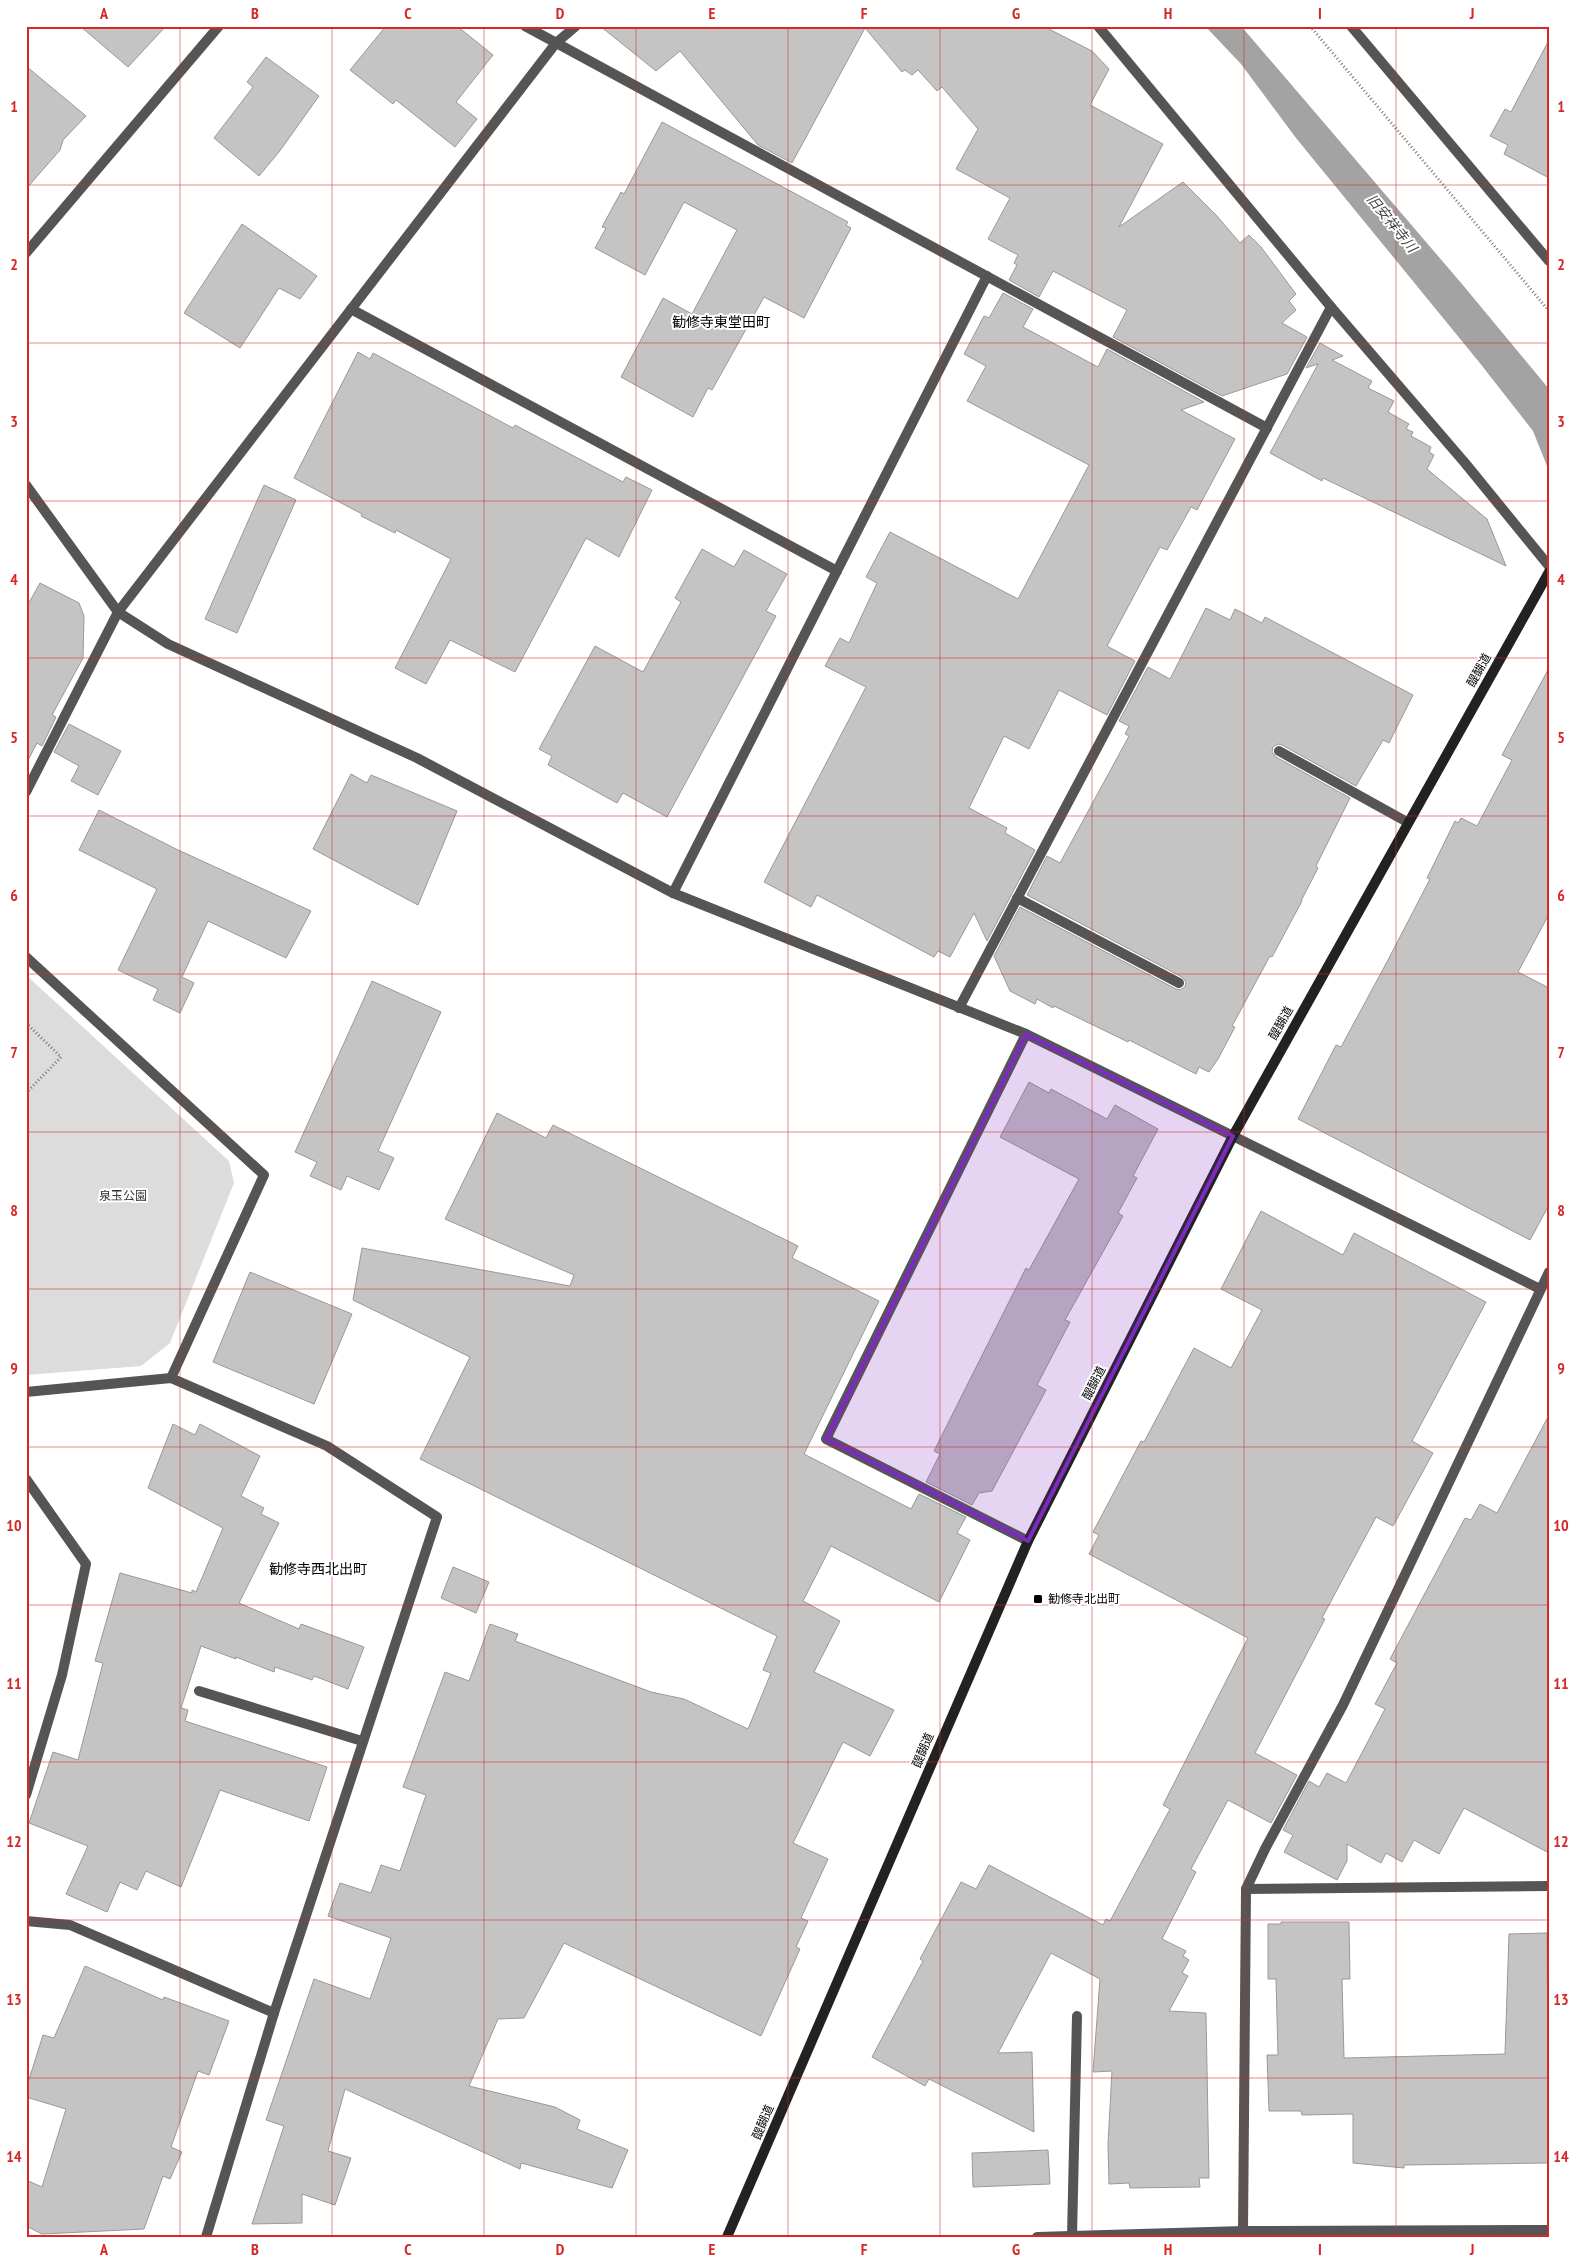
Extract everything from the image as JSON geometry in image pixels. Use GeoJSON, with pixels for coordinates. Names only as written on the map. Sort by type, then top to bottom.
{"type":"FeatureCollection","features":[{"type":"Feature","properties":{"kind":"main road","name":"醍醐道"},"geometry":{"type":"LineString","coordinates":[[727,2237],[1028,1541],[1233,1136],[1407,822],[1549,572]]}},
{"type":"Feature","properties":{"kind":"street"},"geometry":{"type":"LineString","coordinates":[[26,253],[219,26]]}},
{"type":"Feature","properties":{"kind":"street"},"geometry":{"type":"LineString","coordinates":[[525,26],[1267,428]]}},
{"type":"Feature","properties":{"kind":"street"},"geometry":{"type":"LineString","coordinates":[[26,792],[118,612],[556,43],[576,26]]}},
{"type":"Feature","properties":{"kind":"street"},"geometry":{"type":"LineString","coordinates":[[1098,26],[1331,307],[1465,463],[1549,566]]}},
{"type":"Feature","properties":{"kind":"street"},"geometry":{"type":"LineString","coordinates":[[1351,26],[1549,261]]}},
{"type":"Feature","properties":{"kind":"street"},"geometry":{"type":"LineString","coordinates":[[673,893],[987,276]]}},
{"type":"Feature","properties":{"kind":"street"},"geometry":{"type":"LineString","coordinates":[[959,1008],[1331,307]]}},
{"type":"Feature","properties":{"kind":"street"},"geometry":{"type":"LineString","coordinates":[[351,309],[837,571]]}},
{"type":"Feature","properties":{"kind":"street"},"geometry":{"type":"LineString","coordinates":[[26,485],[118,612],[168,644],[417,758],[673,893],[1026,1034],[1540,1289]]}},
{"type":"Feature","properties":{"kind":"street"},"geometry":{"type":"LineString","coordinates":[[1279,751],[1407,822]]}},
{"type":"Feature","properties":{"kind":"street"},"geometry":{"type":"LineString","coordinates":[[1017,898],[1178,983]]}},
{"type":"Feature","properties":{"kind":"street"},"geometry":{"type":"LineString","coordinates":[[26,957],[264,1175],[171,1378]]}},
{"type":"Feature","properties":{"kind":"street"},"geometry":{"type":"LineString","coordinates":[[1026,1034],[826,1439],[1028,1541]]}},
{"type":"Feature","properties":{"kind":"street"},"geometry":{"type":"LineString","coordinates":[[1243,2231],[1246,1889],[1343,1705],[1549,1272]]}},
{"type":"Feature","properties":{"kind":"street"},"geometry":{"type":"LineString","coordinates":[[26,1392],[171,1378],[327,1446],[437,1517],[274,2013],[206,2237]]}},
{"type":"Feature","properties":{"kind":"street"},"geometry":{"type":"LineString","coordinates":[[26,1479],[86,1564],[62,1675],[26,1795]]}},
{"type":"Feature","properties":{"kind":"street"},"geometry":{"type":"LineString","coordinates":[[199,1691],[362,1741]]}},
{"type":"Feature","properties":{"kind":"street"},"geometry":{"type":"LineString","coordinates":[[1246,1889],[1549,1886]]}},
{"type":"Feature","properties":{"kind":"street"},"geometry":{"type":"LineString","coordinates":[[26,1922],[70,1925],[274,2013]]}},
{"type":"Feature","properties":{"kind":"street"},"geometry":{"type":"LineString","coordinates":[[1072,2236],[1077,2016]]}},
{"type":"Feature","properties":{"kind":"street"},"geometry":{"type":"LineString","coordinates":[[1037,2237],[1243,2231],[1549,2230]]}},
{"type":"Feature","properties":{"kind":"path"},"geometry":{"type":"LineString","coordinates":[[1310,26],[1549,311]]}},
{"type":"Feature","properties":{"kind":"path"},"geometry":{"type":"LineString","coordinates":[[26,1023],[61,1057],[26,1094]]}},
{"type":"Feature","properties":{"kind":"highlighted area"},"geometry":{"type":"Polygon","coordinates":[[[1026,1034],[1233,1136],[1028,1541],[826,1439],[1026,1034]]]}},
{"type":"Feature","properties":{"kind":"green space","name":"泉玉公園"},"geometry":{"type":"Polygon","coordinates":[[[26,975],[229,1161],[234,1183],[170,1343],[141,1366],[26,1375],[26,975]]]}},
{"type":"Feature","properties":{"kind":"water","name":"旧安祥寺川"},"geometry":{"type":"Polygon","coordinates":[[[1205,26],[1241,26],[1462,284],[1549,389],[1549,471],[1533,431],[1296,138],[1241,64],[1205,26]]]}},
{"type":"Feature","properties":{"kind":"building"},"geometry":{"type":"Polygon","coordinates":[[[80,26],[166,26],[128,67],[80,26]]]}},
{"type":"Feature","properties":{"kind":"building"},"geometry":{"type":"Polygon","coordinates":[[[386,26],[457,26],[493,55],[456,102],[477,119],[455,147],[396,100],[393,104],[350,70],[386,26]]]}},
{"type":"Feature","properties":{"kind":"building"},"geometry":{"type":"Polygon","coordinates":[[[600,26],[1043,26],[1092,51],[1109,69],[1090,105],[1163,144],[1119,227],[1183,182],[1217,216],[1240,243],[1249,235],[1261,247],[1296,294],[1289,301],[1296,310],[1282,323],[1307,337],[1287,374],[1222,396],[1113,337],[1127,310],[1053,271],[1039,297],[1009,280],[1017,265],[1014,263],[1018,255],[988,239],[1010,198],[956,169],[978,129],[942,87],[937,91],[918,70],[912,75],[905,70],[902,72],[865,28],[792,163],[758,145],[680,51],[656,71],[600,26]]]}},
{"type":"Feature","properties":{"kind":"building"},"geometry":{"type":"Polygon","coordinates":[[[1549,40],[1549,178],[1504,154],[1508,145],[1490,136],[1505,109],[1511,112],[1549,40]]]}},
{"type":"Feature","properties":{"kind":"building"},"geometry":{"type":"Polygon","coordinates":[[[266,57],[319,96],[279,152],[259,176],[214,138],[253,87],[247,82],[266,57]]]}},
{"type":"Feature","properties":{"kind":"building"},"geometry":{"type":"Polygon","coordinates":[[[26,66],[86,116],[63,140],[60,150],[26,189],[26,66]]]}},
{"type":"Feature","properties":{"kind":"building"},"geometry":{"type":"Polygon","coordinates":[[[662,122],[848,222],[846,225],[851,228],[804,318],[764,297],[712,390],[708,388],[693,417],[621,377],[663,298],[692,314],[737,230],[684,202],[645,275],[595,248],[606,228],[602,227],[621,192],[624,194],[662,122]]]}},
{"type":"Feature","properties":{"kind":"building"},"geometry":{"type":"Polygon","coordinates":[[[242,224],[317,276],[300,299],[279,288],[240,348],[184,313],[242,224]]]}},
{"type":"Feature","properties":{"kind":"building"},"geometry":{"type":"Polygon","coordinates":[[[1003,293],[1033,309],[1023,327],[1098,367],[1107,349],[1204,402],[1181,410],[1235,439],[1197,510],[1191,507],[1167,550],[1160,547],[1107,646],[1135,661],[1107,715],[1059,690],[1029,749],[1004,736],[969,808],[1007,828],[1005,833],[1035,850],[987,941],[974,913],[950,957],[938,951],[934,957],[817,895],[811,907],[764,882],[866,687],[825,666],[840,638],[849,643],[877,583],[866,577],[890,532],[1018,599],[1089,465],[967,401],[986,366],[964,354],[984,316],[989,318],[1003,293]]]}},
{"type":"Feature","properties":{"kind":"building"},"geometry":{"type":"Polygon","coordinates":[[[1320,343],[1343,356],[1332,360],[1372,381],[1368,388],[1394,401],[1388,412],[1409,424],[1406,429],[1413,432],[1411,436],[1431,447],[1429,452],[1434,455],[1427,469],[1487,519],[1506,566],[1323,478],[1322,481],[1270,453],[1318,364],[1306,368],[1320,343]]]}},
{"type":"Feature","properties":{"kind":"building"},"geometry":{"type":"Polygon","coordinates":[[[358,352],[370,359],[373,353],[513,428],[515,425],[623,482],[626,477],[652,490],[619,557],[586,538],[515,672],[450,640],[426,684],[395,668],[451,559],[396,530],[395,533],[361,516],[362,514],[294,478],[358,352]]]}},
{"type":"Feature","properties":{"kind":"building"},"geometry":{"type":"Polygon","coordinates":[[[264,485],[296,500],[237,633],[205,619],[264,485]]]}},
{"type":"Feature","properties":{"kind":"building"},"geometry":{"type":"Polygon","coordinates":[[[702,549],[734,567],[744,550],[787,574],[766,611],[776,616],[667,817],[623,793],[617,803],[548,765],[552,756],[539,749],[595,646],[643,672],[681,602],[675,598],[702,549]]]}},
{"type":"Feature","properties":{"kind":"building"},"geometry":{"type":"Polygon","coordinates":[[[40,583],[79,603],[84,616],[83,658],[52,715],[56,717],[42,746],[37,743],[26,764],[26,608],[40,583]]]}},
{"type":"Feature","properties":{"kind":"building"},"geometry":{"type":"Polygon","coordinates":[[[1206,608],[1230,620],[1235,609],[1262,623],[1265,617],[1413,695],[1389,743],[1383,740],[1356,786],[1282,745],[1278,744],[1273,747],[1272,752],[1276,757],[1350,798],[1316,866],[1318,868],[1302,901],[1232,1026],[1235,1027],[1218,1059],[1209,1072],[1199,1067],[1196,1074],[1129,1040],[1128,1042],[1054,1006],[1053,1008],[1037,999],[1035,1004],[1010,991],[994,956],[1020,907],[1176,989],[1180,990],[1185,987],[1186,982],[1182,977],[1027,895],[1047,856],[1060,863],[1129,736],[1125,734],[1129,726],[1119,721],[1148,667],[1170,679],[1206,608]]]}},
{"type":"Feature","properties":{"kind":"building"},"geometry":{"type":"Polygon","coordinates":[[[1549,668],[1549,914],[1518,972],[1549,988],[1549,1205],[1530,1240],[1298,1119],[1336,1045],[1341,1047],[1388,960],[1430,879],[1427,878],[1455,821],[1458,823],[1461,818],[1477,826],[1512,760],[1502,755],[1549,668]]]}},
{"type":"Feature","properties":{"kind":"building"},"geometry":{"type":"Polygon","coordinates":[[[69,724],[121,751],[98,795],[71,781],[79,766],[54,752],[69,724]]]}},
{"type":"Feature","properties":{"kind":"building"},"geometry":{"type":"Polygon","coordinates":[[[351,774],[367,783],[371,775],[457,811],[418,905],[313,849],[351,774]]]}},
{"type":"Feature","properties":{"kind":"building"},"geometry":{"type":"Polygon","coordinates":[[[99,810],[176,849],[311,911],[286,958],[208,921],[182,977],[194,983],[180,1013],[153,1000],[158,989],[118,970],[157,889],[79,850],[99,810]]]}},
{"type":"Feature","properties":{"kind":"building"},"geometry":{"type":"Polygon","coordinates":[[[372,981],[441,1012],[378,1151],[394,1158],[379,1190],[347,1176],[341,1190],[310,1176],[317,1162],[295,1152],[372,981]]]}},
{"type":"Feature","properties":{"kind":"building"},"geometry":{"type":"Polygon","coordinates":[[[1029,1082],[1049,1093],[1051,1089],[1107,1119],[1115,1105],[1158,1129],[1133,1176],[1137,1178],[1118,1213],[1123,1216],[1065,1320],[1070,1322],[1037,1385],[1046,1390],[992,1491],[979,1493],[972,1505],[926,1482],[940,1454],[934,1451],[1026,1268],[1029,1270],[1079,1179],[1000,1137],[1029,1082]]]}},
{"type":"Feature","properties":{"kind":"building"},"geometry":{"type":"Polygon","coordinates":[[[497,1113],[546,1138],[553,1125],[798,1246],[792,1258],[879,1301],[804,1454],[911,1509],[919,1494],[966,1517],[957,1533],[970,1540],[939,1602],[831,1546],[803,1601],[840,1621],[814,1672],[894,1710],[870,1756],[843,1742],[793,1843],[828,1859],[801,1918],[808,1921],[796,1947],[800,1949],[761,2036],[564,1943],[524,2018],[498,2019],[469,2086],[555,2107],[580,2120],[577,2129],[628,2150],[612,2188],[521,2163],[520,2169],[345,2089],[328,2151],[351,2158],[335,2205],[302,2194],[302,2223],[252,2224],[284,2126],[266,2120],[314,1979],[370,1999],[391,1938],[328,1916],[340,1883],[371,1893],[381,1865],[400,1871],[426,1795],[403,1787],[445,1672],[469,1681],[490,1624],[518,1634],[515,1641],[651,1692],[684,1699],[748,1729],[771,1673],[763,1670],[777,1636],[420,1459],[470,1357],[353,1300],[362,1248],[570,1286],[574,1275],[445,1219],[497,1113]]]}},
{"type":"Feature","properties":{"kind":"building"},"geometry":{"type":"Polygon","coordinates":[[[1261,1211],[1343,1255],[1354,1233],[1486,1302],[1412,1441],[1433,1453],[1393,1526],[1376,1517],[1322,1618],[1325,1619],[1255,1753],[1297,1775],[1271,1823],[1228,1800],[1191,1869],[1196,1872],[1162,1939],[1186,1951],[1183,1956],[1189,1960],[1182,1973],[1188,1976],[1169,2011],[1206,2013],[1209,2178],[1199,2178],[1200,2187],[1130,2188],[1129,2183],[1109,2184],[1108,2144],[1112,2071],[1093,2072],[1100,1979],[1051,1953],[998,2053],[1032,2052],[1034,2132],[929,2079],[925,2086],[872,2057],[923,1961],[920,1959],[961,1882],[976,1889],[989,1865],[1103,1925],[1106,1919],[1110,1921],[1170,1809],[1163,1805],[1248,1638],[1089,1554],[1099,1535],[1093,1532],[1141,1441],[1144,1442],[1194,1348],[1231,1368],[1262,1310],[1221,1289],[1261,1211]]]}},
{"type":"Feature","properties":{"kind":"building"},"geometry":{"type":"Polygon","coordinates":[[[250,1272],[352,1314],[314,1404],[213,1362],[250,1272]]]}},
{"type":"Feature","properties":{"kind":"building"},"geometry":{"type":"Polygon","coordinates":[[[1549,1415],[1549,1853],[1464,1808],[1439,1854],[1414,1840],[1402,1862],[1386,1853],[1381,1863],[1347,1844],[1347,1861],[1337,1880],[1284,1852],[1293,1835],[1283,1830],[1309,1781],[1319,1787],[1327,1773],[1346,1783],[1385,1709],[1375,1704],[1397,1663],[1390,1659],[1465,1518],[1471,1520],[1480,1504],[1497,1513],[1549,1415]]]}},
{"type":"Feature","properties":{"kind":"building"},"geometry":{"type":"Polygon","coordinates":[[[173,1424],[195,1435],[200,1424],[260,1456],[241,1496],[264,1508],[261,1514],[279,1523],[239,1603],[299,1629],[301,1624],[364,1647],[348,1689],[314,1676],[312,1680],[275,1667],[274,1672],[201,1646],[181,1708],[188,1710],[185,1721],[327,1767],[309,1821],[220,1790],[181,1887],[146,1871],[137,1890],[120,1882],[107,1912],[66,1894],[88,1846],[29,1823],[53,1752],[78,1760],[103,1663],[95,1661],[120,1573],[192,1593],[192,1590],[196,1592],[223,1528],[148,1488],[173,1424]]]}},
{"type":"Feature","properties":{"kind":"building"},"geometry":{"type":"Polygon","coordinates":[[[453,1567],[489,1582],[476,1613],[441,1598],[453,1567]]]}},
{"type":"Feature","properties":{"kind":"building"},"geometry":{"type":"Polygon","coordinates":[[[1281,1922],[1349,1922],[1350,1979],[1342,1979],[1344,2058],[1505,2054],[1509,1934],[1547,1933],[1549,2163],[1404,2165],[1404,2168],[1353,2163],[1353,2114],[1302,2115],[1301,2111],[1269,2111],[1267,2055],[1278,2055],[1276,1979],[1268,1979],[1268,1924],[1281,1924],[1281,1922]]]}},
{"type":"Feature","properties":{"kind":"building"},"geometry":{"type":"Polygon","coordinates":[[[85,1966],[163,2000],[164,1997],[229,2021],[209,2075],[198,2071],[171,2147],[182,2152],[170,2179],[163,2176],[144,2229],[42,2234],[26,2226],[26,2180],[42,2187],[66,2109],[26,2097],[26,2089],[43,2035],[54,2038],[85,1966]]]}},
{"type":"Feature","properties":{"kind":"building"},"geometry":{"type":"Polygon","coordinates":[[[1048,2150],[1050,2184],[973,2187],[972,2153],[1048,2150]]]}},
{"type":"Feature","properties":{"kind":"place","name":"勧修寺北出町"},"geometry":{"type":"Point","coordinates":[1038,1599]}},
{"type":"Feature","properties":{"kind":"district","name":"勧修寺東堂田町"},"geometry":{"type":"Point","coordinates":[721,322]}},
{"type":"Feature","properties":{"kind":"district","name":"勧修寺西北出町"},"geometry":{"type":"Point","coordinates":[318,1569]}}]}
